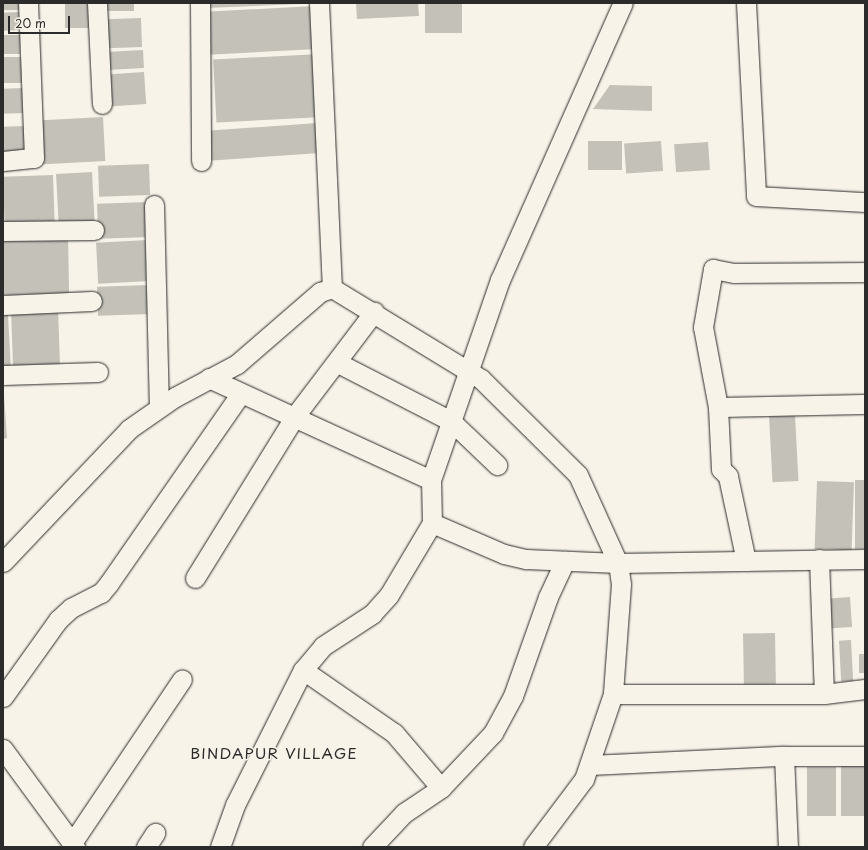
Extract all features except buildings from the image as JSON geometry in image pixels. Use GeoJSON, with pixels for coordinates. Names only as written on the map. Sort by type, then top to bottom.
{"type":"FeatureCollection","features":[{"type":"Feature","properties":{"kind":"street"},"geometry":{"type":"LineString","coordinates":[[3,161],[34,158],[28,3]]}},
{"type":"Feature","properties":{"kind":"street"},"geometry":{"type":"LineString","coordinates":[[97,3],[102,104]]}},
{"type":"Feature","properties":{"kind":"street"},"geometry":{"type":"LineString","coordinates":[[200,3],[201,161]]}},
{"type":"Feature","properties":{"kind":"street"},"geometry":{"type":"LineString","coordinates":[[319,3],[332,288]]}},
{"type":"Feature","properties":{"kind":"street"},"geometry":{"type":"LineString","coordinates":[[220,847],[235,805],[302,670],[318,650],[372,614],[389,595],[432,523],[432,480],[500,280],[623,3]]}},
{"type":"Feature","properties":{"kind":"street"},"geometry":{"type":"LineString","coordinates":[[746,3],[756,196],[865,202]]}},
{"type":"Feature","properties":{"kind":"street"},"geometry":{"type":"LineString","coordinates":[[154,205],[159,408]]}},
{"type":"Feature","properties":{"kind":"street"},"geometry":{"type":"LineString","coordinates":[[3,231],[94,230]]}},
{"type":"Feature","properties":{"kind":"street"},"geometry":{"type":"LineString","coordinates":[[746,560],[728,476],[722,468],[718,407],[703,327],[713,270],[734,273],[865,272]]}},
{"type":"Feature","properties":{"kind":"street"},"geometry":{"type":"LineString","coordinates":[[3,562],[129,429],[159,408],[209,378],[237,364],[320,292],[332,288],[469,370],[578,474],[618,563],[621,584],[613,694],[590,766],[579,787],[533,847]]}},
{"type":"Feature","properties":{"kind":"street"},"geometry":{"type":"LineString","coordinates":[[3,305],[92,300]]}},
{"type":"Feature","properties":{"kind":"street"},"geometry":{"type":"LineString","coordinates":[[195,578],[295,416],[338,363],[374,312]]}},
{"type":"Feature","properties":{"kind":"street"},"geometry":{"type":"LineString","coordinates":[[338,363],[451,421],[497,465]]}},
{"type":"Feature","properties":{"kind":"street"},"geometry":{"type":"LineString","coordinates":[[3,375],[98,372]]}},
{"type":"Feature","properties":{"kind":"street"},"geometry":{"type":"LineString","coordinates":[[209,378],[295,416],[432,480]]}},
{"type":"Feature","properties":{"kind":"street"},"geometry":{"type":"LineString","coordinates":[[3,697],[58,620],[72,608],[101,592],[109,583],[241,393]]}},
{"type":"Feature","properties":{"kind":"street"},"geometry":{"type":"LineString","coordinates":[[718,407],[865,404]]}},
{"type":"Feature","properties":{"kind":"street"},"geometry":{"type":"LineString","coordinates":[[432,523],[504,554],[526,559],[618,563],[865,559]]}},
{"type":"Feature","properties":{"kind":"street"},"geometry":{"type":"LineString","coordinates":[[819,559],[824,694]]}},
{"type":"Feature","properties":{"kind":"street"},"geometry":{"type":"LineString","coordinates":[[372,847],[404,813],[441,788],[501,721],[525,667],[548,597],[565,561]]}},
{"type":"Feature","properties":{"kind":"street"},"geometry":{"type":"LineString","coordinates":[[302,670],[394,733],[441,788]]}},
{"type":"Feature","properties":{"kind":"street"},"geometry":{"type":"LineString","coordinates":[[3,749],[74,845],[182,679]]}},
{"type":"Feature","properties":{"kind":"street"},"geometry":{"type":"LineString","coordinates":[[613,694],[824,694],[865,689]]}},
{"type":"Feature","properties":{"kind":"street"},"geometry":{"type":"LineString","coordinates":[[590,766],[784,756],[865,756]]}},
{"type":"Feature","properties":{"kind":"street"},"geometry":{"type":"LineString","coordinates":[[784,756],[788,847]]}},
{"type":"Feature","properties":{"kind":"district","name":"BINDAPUR VILLAGE"},"geometry":{"type":"Point","coordinates":[274,753]}}]}
